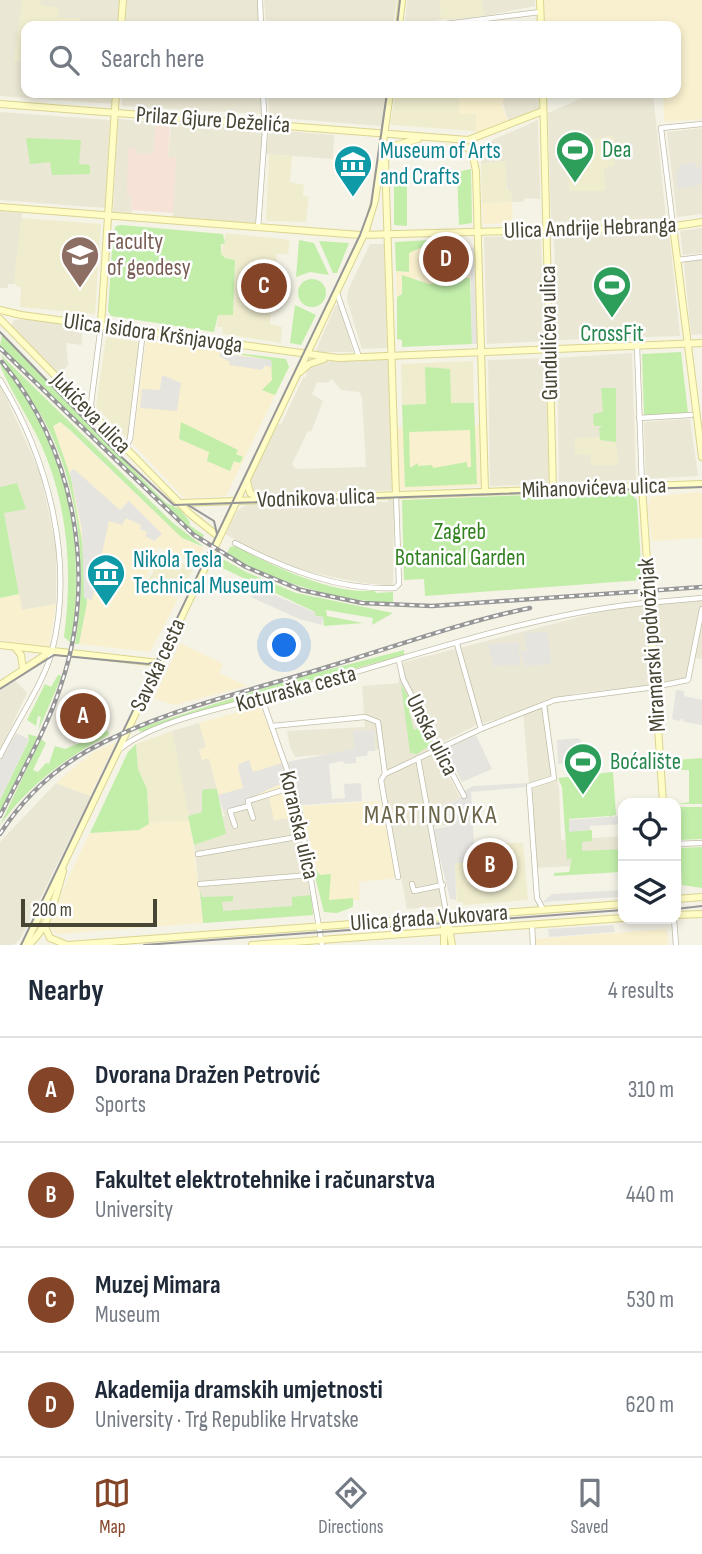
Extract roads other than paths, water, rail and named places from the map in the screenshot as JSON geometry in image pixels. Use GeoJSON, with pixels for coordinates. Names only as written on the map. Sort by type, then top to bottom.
{"type":"FeatureCollection","features":[{"type":"Feature","properties":{"kind":"street"},"geometry":{"type":"LineString","coordinates":[[121,21],[122,0]]}},
{"type":"Feature","properties":{"kind":"street"},"geometry":{"type":"LineString","coordinates":[[260,0],[261,21]]}},
{"type":"Feature","properties":{"kind":"street"},"geometry":{"type":"LineString","coordinates":[[400,21],[402,0]]}},
{"type":"Feature","properties":{"kind":"street"},"geometry":{"type":"LineString","coordinates":[[540,0],[541,21]]}},
{"type":"Feature","properties":{"kind":"street"},"geometry":{"type":"LineString","coordinates":[[469,21],[540,12]]}},
{"type":"Feature","properties":{"kind":"street"},"geometry":{"type":"LineString","coordinates":[[95,417],[91,404],[101,325],[116,98]]}},
{"type":"Feature","properties":{"kind":"street"},"geometry":{"type":"LineString","coordinates":[[258,229],[265,124],[263,98]]}},
{"type":"Feature","properties":{"kind":"street"},"geometry":{"type":"LineString","coordinates":[[235,543],[277,564],[321,578],[362,586],[397,587],[392,356],[383,158],[389,98]]}},
{"type":"Feature","properties":{"kind":"street","name":"Gundulićeva ulica"},"geometry":{"type":"LineString","coordinates":[[542,98],[553,489]]}},
{"type":"Feature","properties":{"kind":"street","name":"Prilaz Gjure Deželića"},"geometry":{"type":"LineString","coordinates":[[0,104],[471,140],[543,111]]}},
{"type":"Feature","properties":{"kind":"street"},"geometry":{"type":"LineString","coordinates":[[702,124],[661,128],[702,457]]}},
{"type":"Feature","properties":{"kind":"street"},"geometry":{"type":"LineString","coordinates":[[383,158],[401,143],[430,137]]}},
{"type":"Feature","properties":{"kind":"street"},"geometry":{"type":"LineString","coordinates":[[454,139],[466,145],[473,154],[478,232],[485,491]]}},
{"type":"Feature","properties":{"kind":"street","name":"Savska cesta"},"geometry":{"type":"LineString","coordinates":[[26,945],[363,235],[374,204],[383,158]]}},
{"type":"Feature","properties":{"kind":"street","name":"Ulica Andrije Hebranga"},"geometry":{"type":"LineString","coordinates":[[0,207],[363,235],[673,226],[702,222]]}},
{"type":"Feature","properties":{"kind":"street"},"geometry":{"type":"LineString","coordinates":[[678,260],[702,257]]}},
{"type":"Feature","properties":{"kind":"street"},"geometry":{"type":"LineString","coordinates":[[336,293],[359,357]]}},
{"type":"Feature","properties":{"kind":"street","name":"Ulica Isidora Kršnjavoga"},"geometry":{"type":"LineString","coordinates":[[0,310],[21,316],[333,357],[702,343]]}},
{"type":"Feature","properties":{"kind":"street"},"geometry":{"type":"LineString","coordinates":[[1,322],[21,316]]}},
{"type":"Feature","properties":{"kind":"street","name":"Jukićeva ulica"},"geometry":{"type":"LineString","coordinates":[[1,322],[180,503],[219,537]]}},
{"type":"Feature","properties":{"kind":"street"},"geometry":{"type":"LineString","coordinates":[[125,448],[130,439],[143,331]]}},
{"type":"Feature","properties":{"kind":"street"},"geometry":{"type":"LineString","coordinates":[[637,346],[642,486]]}},
{"type":"Feature","properties":{"kind":"street"},"geometry":{"type":"LineString","coordinates":[[297,375],[314,361],[333,357]]}},
{"type":"Feature","properties":{"kind":"street"},"geometry":{"type":"LineString","coordinates":[[0,380],[37,459],[54,515],[59,581],[53,651],[0,756]]}},
{"type":"Feature","properties":{"kind":"street"},"geometry":{"type":"LineString","coordinates":[[82,403],[91,404]]}},
{"type":"Feature","properties":{"kind":"street"},"geometry":{"type":"LineString","coordinates":[[691,415],[695,407]]}},
{"type":"Feature","properties":{"kind":"street"},"geometry":{"type":"LineString","coordinates":[[639,418],[691,415],[698,422]]}},
{"type":"Feature","properties":{"kind":"street"},"geometry":{"type":"LineString","coordinates":[[247,480],[251,495],[265,500]]}},
{"type":"Feature","properties":{"kind":"street","name":"Mihanovićeva ulica"},"geometry":{"type":"LineString","coordinates":[[396,495],[702,484]]}},
{"type":"Feature","properties":{"kind":"street","name":"Miramarski podvožnjak"},"geometry":{"type":"LineString","coordinates":[[642,486],[665,798]]}},
{"type":"Feature","properties":{"kind":"street","name":"Vodnikova ulica"},"geometry":{"type":"LineString","coordinates":[[236,501],[396,495]]}},
{"type":"Feature","properties":{"kind":"street"},"geometry":{"type":"LineString","coordinates":[[180,503],[236,501]]}},
{"type":"Feature","properties":{"kind":"street","name":"Koturaška cesta"},"geometry":{"type":"LineString","coordinates":[[117,752],[136,738],[181,721],[567,615],[644,603],[702,598]]}},
{"type":"Feature","properties":{"kind":"street"},"geometry":{"type":"LineString","coordinates":[[385,774],[439,747],[544,705],[585,694],[686,682],[696,660],[702,609]]}},
{"type":"Feature","properties":{"kind":"street"},"geometry":{"type":"LineString","coordinates":[[457,644],[481,729]]}},
{"type":"Feature","properties":{"kind":"street"},"geometry":{"type":"LineString","coordinates":[[0,645],[159,663]]}},
{"type":"Feature","properties":{"kind":"street"},"geometry":{"type":"LineString","coordinates":[[15,647],[22,655],[23,669]]}},
{"type":"Feature","properties":{"kind":"street"},"geometry":{"type":"LineString","coordinates":[[0,685],[53,651]]}},
{"type":"Feature","properties":{"kind":"street","name":"Unska ulica"},"geometry":{"type":"LineString","coordinates":[[399,661],[401,673],[464,796]]}},
{"type":"Feature","properties":{"kind":"street","name":"Unska ulica"},"geometry":{"type":"LineString","coordinates":[[388,664],[401,673]]}},
{"type":"Feature","properties":{"kind":"street","name":"Koranska ulica"},"geometry":{"type":"LineString","coordinates":[[262,699],[293,787],[322,943]]}},
{"type":"Feature","properties":{"kind":"street"},"geometry":{"type":"LineString","coordinates":[[544,705],[554,778],[529,786],[538,901],[546,910]]}},
{"type":"Feature","properties":{"kind":"street"},"geometry":{"type":"LineString","coordinates":[[272,726],[348,718],[375,719],[382,735],[385,774],[382,780],[398,877]]}},
{"type":"Feature","properties":{"kind":"street"},"geometry":{"type":"LineString","coordinates":[[127,730],[131,737],[136,738]]}},
{"type":"Feature","properties":{"kind":"street"},"geometry":{"type":"LineString","coordinates":[[418,758],[447,917],[443,945],[426,932]]}},
{"type":"Feature","properties":{"kind":"street"},"geometry":{"type":"LineString","coordinates":[[253,818],[248,802],[293,787]]}},
{"type":"Feature","properties":{"kind":"street"},"geometry":{"type":"LineString","coordinates":[[234,825],[230,811],[249,806]]}},
{"type":"Feature","properties":{"kind":"street"},"geometry":{"type":"LineString","coordinates":[[198,854],[303,836]]}},
{"type":"Feature","properties":{"kind":"street"},"geometry":{"type":"LineString","coordinates":[[681,844],[702,843]]}},
{"type":"Feature","properties":{"kind":"street","name":"Savska cesta"},"geometry":{"type":"LineString","coordinates":[[26,945],[37,937],[56,898],[64,862]]}},
{"type":"Feature","properties":{"kind":"street"},"geometry":{"type":"LineString","coordinates":[[200,884],[310,875]]}},
{"type":"Feature","properties":{"kind":"street"},"geometry":{"type":"LineString","coordinates":[[412,884],[414,891],[443,885]]}},
{"type":"Feature","properties":{"kind":"street"},"geometry":{"type":"LineString","coordinates":[[681,900],[702,898]]}},
{"type":"Feature","properties":{"kind":"street"},"geometry":{"type":"LineString","coordinates":[[529,911],[538,901]]}},
{"type":"Feature","properties":{"kind":"street","name":"Ulica grada Vukovara"},"geometry":{"type":"LineString","coordinates":[[67,945],[618,904]]}},
{"type":"Feature","properties":{"kind":"street"},"geometry":{"type":"LineString","coordinates":[[681,916],[702,914]]}},
{"type":"Feature","properties":{"kind":"street","name":"Ulica grada Vukovara"},"geometry":{"type":"LineString","coordinates":[[252,945],[322,943],[426,932],[532,928],[618,919]]}},
{"type":"Feature","properties":{"kind":"street"},"geometry":{"type":"LineString","coordinates":[[44,922],[50,938],[67,945]]}},
{"type":"Feature","properties":{"kind":"street"},"geometry":{"type":"LineString","coordinates":[[675,924],[676,945]]}},
{"type":"Feature","properties":{"kind":"street"},"geometry":{"type":"LineString","coordinates":[[532,928],[533,945]]}},
{"type":"Feature","properties":{"kind":"street"},"geometry":{"type":"LineString","coordinates":[[447,931],[452,945]]}},
{"type":"Feature","properties":{"kind":"tram line"},"geometry":{"type":"LineString","coordinates":[[398,21],[400,0]]}},
{"type":"Feature","properties":{"kind":"tram line"},"geometry":{"type":"LineString","coordinates":[[21,945],[360,235],[371,205],[386,98]]}},
{"type":"Feature","properties":{"kind":"tram line"},"geometry":{"type":"LineString","coordinates":[[0,332],[117,453],[174,505],[702,487]]}},
{"type":"Feature","properties":{"kind":"tram line"},"geometry":{"type":"LineString","coordinates":[[188,505],[214,521],[217,534]]}},
{"type":"Feature","properties":{"kind":"tram line"},"geometry":{"type":"LineString","coordinates":[[0,689],[54,655],[148,664],[163,659]]}},
{"type":"Feature","properties":{"kind":"tram line"},"geometry":{"type":"LineString","coordinates":[[681,908],[702,906]]}},
{"type":"Feature","properties":{"kind":"tram line"},"geometry":{"type":"LineString","coordinates":[[144,945],[618,910]]}},
{"type":"Feature","properties":{"kind":"railway"},"geometry":{"type":"LineString","coordinates":[[0,348],[194,535],[246,567],[301,590],[362,603],[432,606],[702,587]]}},
{"type":"Feature","properties":{"kind":"railway"},"geometry":{"type":"LineString","coordinates":[[0,816],[55,702],[72,643],[78,601],[78,558],[73,516],[63,474],[47,434],[27,397],[2,362]]}},
{"type":"Feature","properties":{"kind":"railway"},"geometry":{"type":"LineString","coordinates":[[0,834],[28,798],[50,777],[87,751],[144,724],[454,628],[530,608]]}},
{"type":"Feature","properties":{"kind":"place","name":"Dea"},"geometry":{"type":"Point","coordinates":[575,184]}},
{"type":"Feature","properties":{"kind":"place","name":"Museum of Arts and Crafts"},"geometry":{"type":"Point","coordinates":[353,198]}},
{"type":"Feature","properties":{"kind":"place","name":"Akademija dramskih umjetnosti"},"geometry":{"type":"Point","coordinates":[446,259]}},
{"type":"Feature","properties":{"kind":"place","name":"Muzej Mimara"},"geometry":{"type":"Point","coordinates":[264,286]}},
{"type":"Feature","properties":{"kind":"place","name":"Faculty of geodesy"},"geometry":{"type":"Point","coordinates":[80,289]}},
{"type":"Feature","properties":{"kind":"place","name":"CrossFit"},"geometry":{"type":"Point","coordinates":[612,319]}},
{"type":"Feature","properties":{"kind":"place","name":"Nikola Tesla Technical Museum"},"geometry":{"type":"Point","coordinates":[106,607]}},
{"type":"Feature","properties":{"kind":"place","name":"Dvorana Dražen Petrović"},"geometry":{"type":"Point","coordinates":[83,716]}},
{"type":"Feature","properties":{"kind":"place","name":"Boćalište"},"geometry":{"type":"Point","coordinates":[583,796]}},
{"type":"Feature","properties":{"kind":"place","name":"Fakultet elektrotehnike i računarstva"},"geometry":{"type":"Point","coordinates":[490,865]}},
{"type":"Feature","properties":{"kind":"district","name":"MARTINOVKA"},"geometry":{"type":"Point","coordinates":[431,815]}},
{"type":"Feature","properties":{"kind":"park label","name":"Zagreb Botanical Garden"},"geometry":{"type":"Point","coordinates":[460,545]}}]}
